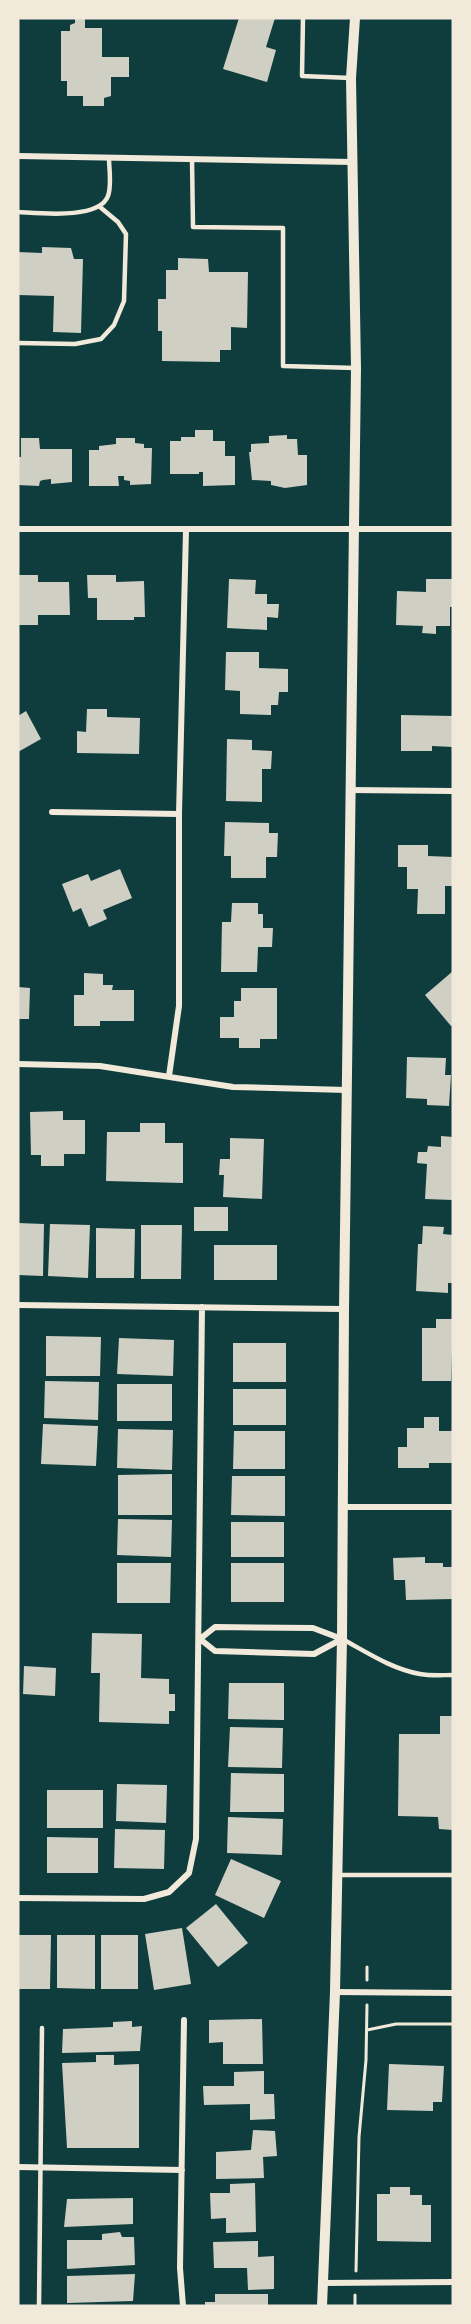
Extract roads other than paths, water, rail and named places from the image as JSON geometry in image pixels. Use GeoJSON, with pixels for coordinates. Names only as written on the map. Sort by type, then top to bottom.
{"type":"FeatureCollection","features":[{"type":"Feature","properties":{"kind":"street"},"geometry":{"type":"LineString","coordinates":[[322,2306],[335,1992],[344,1507],[344,1309],[356,368],[351,78],[355,18]]}},
{"type":"Feature","properties":{"kind":"street"},"geometry":{"type":"LineString","coordinates":[[18,156],[352,162]]}},
{"type":"Feature","properties":{"kind":"street"},"geometry":{"type":"LineString","coordinates":[[18,529],[453,529]]}},
{"type":"Feature","properties":{"kind":"street"},"geometry":{"type":"LineString","coordinates":[[169,1076],[179,1006],[179,814],[186,530]]}},
{"type":"Feature","properties":{"kind":"street"},"geometry":{"type":"LineString","coordinates":[[350,790],[453,791]]}},
{"type":"Feature","properties":{"kind":"street"},"geometry":{"type":"LineString","coordinates":[[52,812],[179,814]]}},
{"type":"Feature","properties":{"kind":"street"},"geometry":{"type":"LineString","coordinates":[[18,1064],[100,1066],[233,1087],[347,1090]]}},
{"type":"Feature","properties":{"kind":"street"},"geometry":{"type":"LineString","coordinates":[[18,1305],[344,1309]]}},
{"type":"Feature","properties":{"kind":"street"},"geometry":{"type":"LineString","coordinates":[[18,1898],[144,1899],[169,1892],[189,1873],[196,1839],[202,1307]]}},
{"type":"Feature","properties":{"kind":"street"},"geometry":{"type":"LineString","coordinates":[[344,1507],[453,1507]]}},
{"type":"Feature","properties":{"kind":"street"},"geometry":{"type":"LineString","coordinates":[[200,1639],[215,1627],[313,1628],[342,1639]]}},
{"type":"Feature","properties":{"kind":"street"},"geometry":{"type":"LineString","coordinates":[[200,1639],[215,1651],[314,1654],[342,1639]]}},
{"type":"Feature","properties":{"kind":"street"},"geometry":{"type":"LineString","coordinates":[[335,1992],[453,1993]]}},
{"type":"Feature","properties":{"kind":"street"},"geometry":{"type":"LineString","coordinates":[[183,2306],[180,2268],[184,2020]]}},
{"type":"Feature","properties":{"kind":"street"},"geometry":{"type":"LineString","coordinates":[[18,2167],[182,2170]]}},
{"type":"Feature","properties":{"kind":"street"},"geometry":{"type":"LineString","coordinates":[[323,2283],[453,2282]]}},
{"type":"Feature","properties":{"kind":"lane"},"geometry":{"type":"LineString","coordinates":[[303,18],[302,76],[351,78]]}},
{"type":"Feature","properties":{"kind":"lane"},"geometry":{"type":"LineString","coordinates":[[18,212],[75,213],[100,207],[109,192],[110,158]]}},
{"type":"Feature","properties":{"kind":"lane"},"geometry":{"type":"LineString","coordinates":[[192,159],[193,226],[283,228],[283,366],[356,368]]}},
{"type":"Feature","properties":{"kind":"lane"},"geometry":{"type":"LineString","coordinates":[[18,343],[75,344],[101,339],[114,325],[124,301],[126,234],[118,222],[100,207]]}},
{"type":"Feature","properties":{"kind":"lane"},"geometry":{"type":"LineString","coordinates":[[342,1639],[383,1662],[403,1670],[422,1674],[453,1675]]}},
{"type":"Feature","properties":{"kind":"lane"},"geometry":{"type":"LineString","coordinates":[[338,1875],[453,1875]]}},
{"type":"Feature","properties":{"kind":"lane"},"geometry":{"type":"LineString","coordinates":[[39,2306],[42,2028]]}}]}
